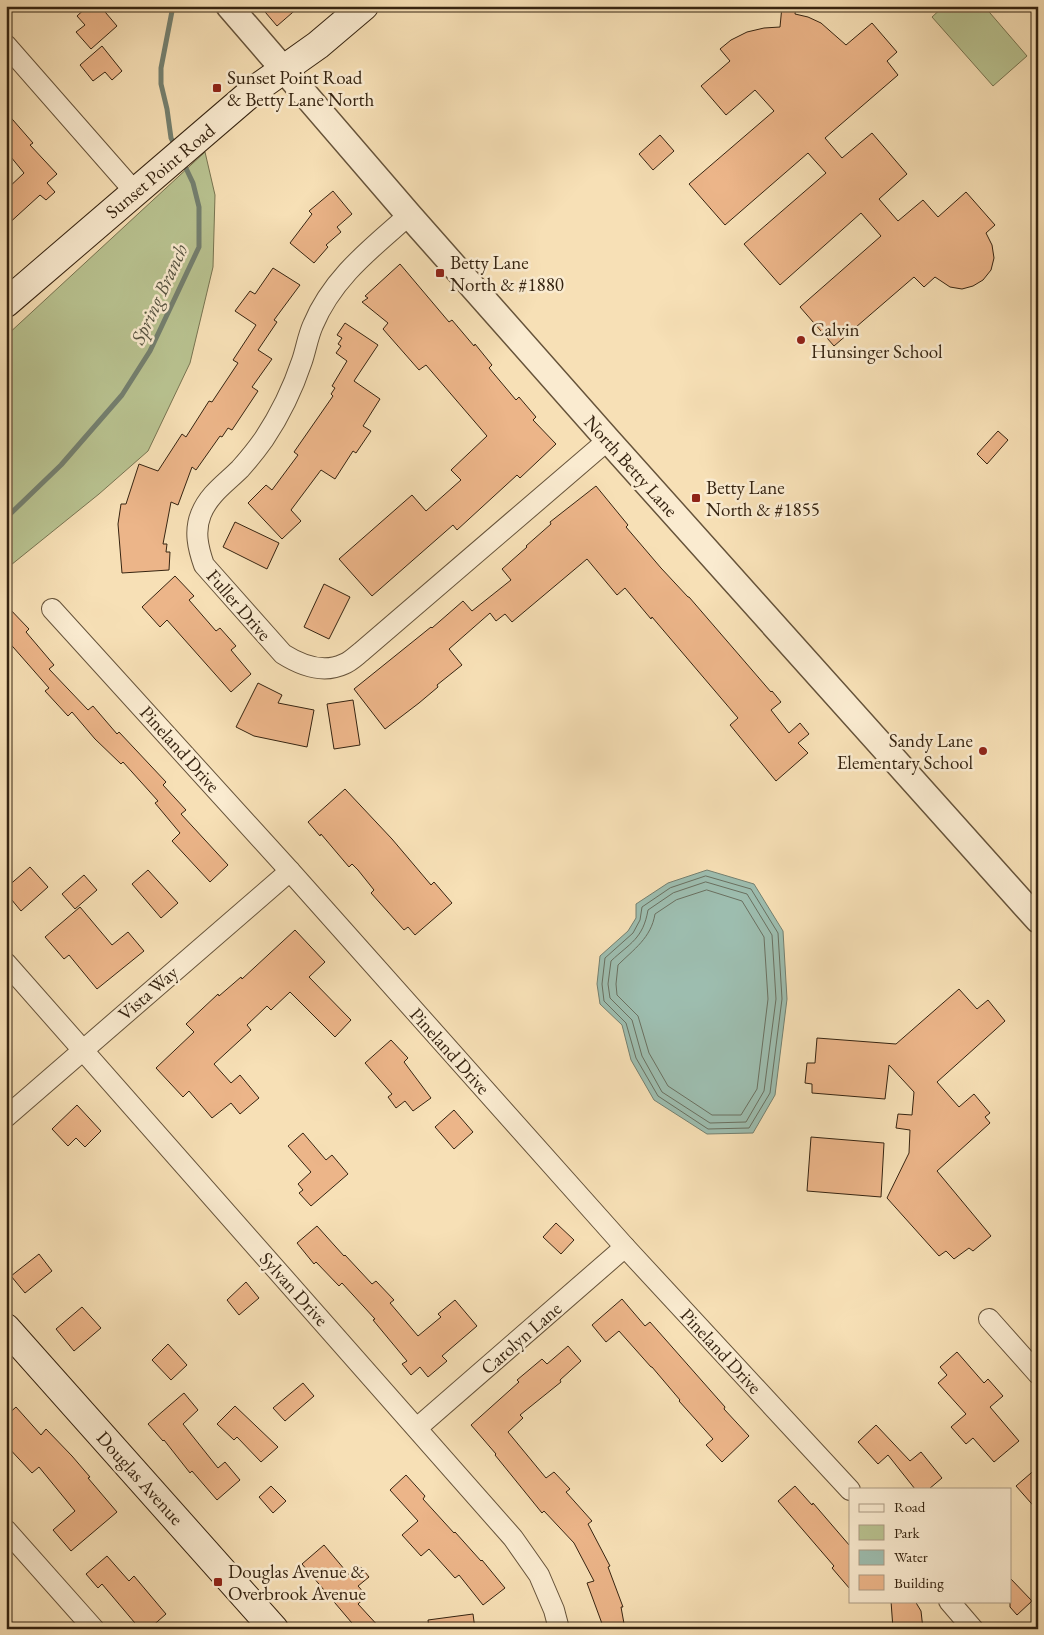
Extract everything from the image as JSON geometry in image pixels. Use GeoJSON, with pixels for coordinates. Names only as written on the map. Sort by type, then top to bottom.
{"type":"FeatureCollection","features":[{"type":"Feature","properties":{"kind":"main road","name":"Sunset Point Road"},"geometry":{"type":"LineString","coordinates":[[6,303],[253,91],[318,45],[364,6]]}},
{"type":"Feature","properties":{"kind":"main road","name":"Douglas Avenue"},"geometry":{"type":"LineString","coordinates":[[6,1328],[274,1629]]}},
{"type":"Feature","properties":{"kind":"street","name":"North Betty Lane"},"geometry":{"type":"LineString","coordinates":[[229,6],[409,215],[608,440],[1038,920]]}},
{"type":"Feature","properties":{"kind":"street"},"geometry":{"type":"LineString","coordinates":[[6,45],[145,184]]}},
{"type":"Feature","properties":{"kind":"street","name":"Fuller Drive"},"geometry":{"type":"LineString","coordinates":[[409,215],[351,266],[332,291],[313,325],[302,363],[285,403],[263,440],[240,468],[210,496],[200,514],[196,532],[198,549],[204,565],[283,654],[298,664],[311,668],[329,668],[345,664],[608,440]]}},
{"type":"Feature","properties":{"kind":"street","name":"Pineland Drive"},"geometry":{"type":"LineString","coordinates":[[52,609],[290,871],[625,1247],[849,1489]]}},
{"type":"Feature","properties":{"kind":"street","name":"Vista Way"},"geometry":{"type":"LineString","coordinates":[[6,1117],[290,871]]}},
{"type":"Feature","properties":{"kind":"street","name":"Sylvan Drive"},"geometry":{"type":"LineString","coordinates":[[6,963],[513,1538],[539,1575],[554,1610],[559,1629]]}},
{"type":"Feature","properties":{"kind":"street","name":"Carolyn Lane"},"geometry":{"type":"LineString","coordinates":[[417,1428],[625,1247]]}},
{"type":"Feature","properties":{"kind":"street"},"geometry":{"type":"LineString","coordinates":[[989,1319],[1038,1374]]}},
{"type":"Feature","properties":{"kind":"street"},"geometry":{"type":"LineString","coordinates":[[6,1530],[94,1629]]}},
{"type":"Feature","properties":{"kind":"street"},"geometry":{"type":"LineString","coordinates":[[949,1602],[973,1629]]}},
{"type":"Feature","properties":{"kind":"green space"},"geometry":{"type":"Polygon","coordinates":[[[944,6],[984,6],[1027,56],[993,86],[932,17],[944,6]]]}},
{"type":"Feature","properties":{"kind":"green space"},"geometry":{"type":"Polygon","coordinates":[[[205,152],[215,195],[213,267],[190,363],[148,451],[99,494],[6,569],[6,336],[205,152]]]}},
{"type":"Feature","properties":{"kind":"water"},"geometry":{"type":"Polygon","coordinates":[[[707,870],[754,884],[783,931],[787,999],[775,1095],[753,1133],[707,1134],[654,1100],[631,1060],[622,1025],[600,1004],[597,984],[600,956],[628,931],[636,918],[636,904],[668,883],[707,870]]]}},
{"type":"Feature","properties":{"kind":"building"},"geometry":{"type":"Polygon","coordinates":[[[88,6],[100,6],[117,26],[91,49],[76,32],[85,25],[77,16],[88,6]]]}},
{"type":"Feature","properties":{"kind":"building"},"geometry":{"type":"Polygon","coordinates":[[[260,6],[300,6],[277,26],[260,6]]]}},
{"type":"Feature","properties":{"kind":"building"},"geometry":{"type":"Polygon","coordinates":[[[782,6],[796,6],[795,14],[821,23],[846,45],[872,23],[897,52],[887,61],[898,75],[825,138],[842,158],[872,133],[907,174],[879,199],[898,221],[923,200],[938,217],[966,192],[995,225],[986,233],[992,245],[994,258],[991,270],[983,280],[973,286],[962,289],[950,287],[935,277],[924,287],[914,277],[834,346],[800,307],[881,236],[861,213],[780,285],[744,244],[826,173],[808,153],[725,225],[689,184],[774,111],[755,90],[726,115],[701,86],[730,61],[720,49],[731,40],[747,32],[780,27],[782,6]]]}},
{"type":"Feature","properties":{"kind":"building"},"geometry":{"type":"Polygon","coordinates":[[[102,46],[122,71],[112,80],[105,72],[93,81],[80,65],[102,46]]]}},
{"type":"Feature","properties":{"kind":"building"},"geometry":{"type":"Polygon","coordinates":[[[6,112],[33,143],[30,145],[57,174],[47,183],[55,192],[46,200],[40,195],[6,226],[6,190],[24,173],[6,151],[6,112]]]}},
{"type":"Feature","properties":{"kind":"building"},"geometry":{"type":"Polygon","coordinates":[[[660,135],[674,151],[653,170],[639,154],[660,135]]]}},
{"type":"Feature","properties":{"kind":"building"},"geometry":{"type":"Polygon","coordinates":[[[333,191],[352,214],[337,227],[341,232],[326,245],[328,247],[314,263],[290,243],[312,214],[309,211],[333,191]]]}},
{"type":"Feature","properties":{"kind":"building"},"geometry":{"type":"Polygon","coordinates":[[[400,264],[449,322],[452,320],[474,346],[475,344],[492,365],[489,368],[516,400],[519,397],[536,417],[533,420],[556,444],[520,478],[517,475],[457,530],[453,525],[372,596],[339,559],[412,495],[426,511],[461,480],[451,470],[487,436],[426,365],[419,370],[383,329],[388,323],[362,302],[368,298],[365,296],[400,264]]]}},
{"type":"Feature","properties":{"kind":"building"},"geometry":{"type":"Polygon","coordinates":[[[273,268],[300,285],[274,320],[277,322],[258,350],[272,359],[252,387],[258,391],[232,430],[228,428],[222,437],[220,436],[196,470],[192,467],[178,505],[171,502],[163,544],[167,544],[166,552],[170,552],[169,570],[122,573],[118,524],[121,504],[126,504],[139,464],[158,471],[182,434],[186,437],[209,401],[212,402],[238,363],[233,360],[256,325],[235,311],[250,291],[255,294],[273,268]]]}},
{"type":"Feature","properties":{"kind":"building"},"geometry":{"type":"Polygon","coordinates":[[[345,323],[378,345],[354,381],[380,399],[363,426],[371,431],[356,453],[353,451],[335,479],[321,470],[291,510],[301,521],[282,539],[248,503],[266,485],[272,490],[298,455],[294,452],[333,396],[331,394],[335,388],[332,386],[347,361],[336,353],[341,346],[338,344],[342,338],[337,335],[345,323]]]}},
{"type":"Feature","properties":{"kind":"building"},"geometry":{"type":"Polygon","coordinates":[[[998,431],[1008,440],[987,464],[977,454],[998,431]]]}},
{"type":"Feature","properties":{"kind":"building"},"geometry":{"type":"Polygon","coordinates":[[[596,486],[628,525],[626,527],[661,568],[689,597],[781,702],[771,710],[789,733],[800,723],[809,734],[798,743],[808,753],[776,781],[730,725],[738,718],[625,588],[617,595],[587,559],[512,622],[505,614],[496,621],[490,613],[449,649],[462,665],[437,685],[438,687],[419,703],[385,729],[354,689],[432,628],[463,601],[472,611],[511,580],[502,569],[551,524],[550,522],[596,486]]]}},
{"type":"Feature","properties":{"kind":"building"},"geometry":{"type":"Polygon","coordinates":[[[235,522],[279,543],[267,569],[223,547],[235,522]]]}},
{"type":"Feature","properties":{"kind":"building"},"geometry":{"type":"Polygon","coordinates":[[[175,576],[194,596],[189,600],[216,631],[220,628],[236,646],[231,650],[251,674],[231,692],[167,620],[160,627],[142,607],[175,576]]]}},
{"type":"Feature","properties":{"kind":"building"},"geometry":{"type":"Polygon","coordinates":[[[324,584],[350,597],[329,639],[304,627],[324,584]]]}},
{"type":"Feature","properties":{"kind":"building"},"geometry":{"type":"Polygon","coordinates":[[[6,605],[29,629],[26,632],[54,665],[49,669],[88,710],[93,706],[117,734],[119,732],[166,782],[163,785],[186,810],[181,814],[228,865],[210,882],[172,841],[180,833],[155,803],[158,801],[123,762],[121,764],[95,739],[72,712],[68,716],[45,691],[49,688],[6,639],[6,605]]]}},
{"type":"Feature","properties":{"kind":"building"},"geometry":{"type":"Polygon","coordinates":[[[258,683],[282,695],[278,703],[314,710],[307,747],[254,736],[236,727],[258,683]]]}},
{"type":"Feature","properties":{"kind":"building"},"geometry":{"type":"Polygon","coordinates":[[[353,700],[360,745],[334,749],[327,704],[353,700]]]}},
{"type":"Feature","properties":{"kind":"building"},"geometry":{"type":"Polygon","coordinates":[[[345,789],[392,839],[431,885],[434,882],[452,903],[415,935],[408,927],[404,930],[371,893],[374,890],[358,870],[352,864],[349,867],[321,834],[320,836],[308,822],[345,789]]]}},
{"type":"Feature","properties":{"kind":"building"},"geometry":{"type":"Polygon","coordinates":[[[30,867],[48,887],[21,911],[6,893],[6,888],[30,867]]]}},
{"type":"Feature","properties":{"kind":"building"},"geometry":{"type":"Polygon","coordinates":[[[148,870],[178,903],[161,918],[132,884],[148,870]]]}},
{"type":"Feature","properties":{"kind":"building"},"geometry":{"type":"Polygon","coordinates":[[[84,875],[97,890],[75,909],[62,894],[84,875]]]}},
{"type":"Feature","properties":{"kind":"building"},"geometry":{"type":"Polygon","coordinates":[[[80,907],[112,945],[128,932],[144,951],[97,989],[69,955],[64,959],[45,937],[80,907]]]}},
{"type":"Feature","properties":{"kind":"building"},"geometry":{"type":"Polygon","coordinates":[[[295,930],[325,962],[309,977],[351,1020],[335,1037],[290,992],[271,1010],[267,1006],[247,1025],[251,1030],[214,1064],[231,1083],[240,1075],[259,1098],[240,1114],[231,1103],[212,1118],[189,1091],[183,1097],[156,1068],[194,1032],[186,1024],[218,994],[219,996],[241,977],[242,979],[295,930]]]}},
{"type":"Feature","properties":{"kind":"building"},"geometry":{"type":"Polygon","coordinates":[[[959,989],[977,1009],[988,1000],[1005,1021],[937,1082],[959,1107],[974,1094],[990,1113],[985,1117],[990,1123],[937,1171],[991,1236],[973,1251],[969,1248],[954,1259],[946,1251],[939,1256],[887,1198],[909,1153],[910,1130],[896,1128],[898,1114],[912,1115],[914,1092],[889,1065],[885,1099],[812,1093],[812,1084],[805,1083],[807,1063],[815,1063],[817,1038],[896,1044],[959,989]]]}},
{"type":"Feature","properties":{"kind":"building"},"geometry":{"type":"Polygon","coordinates":[[[391,1040],[408,1058],[404,1062],[431,1098],[413,1111],[405,1101],[396,1108],[388,1097],[392,1094],[365,1063],[391,1040]]]}},
{"type":"Feature","properties":{"kind":"building"},"geometry":{"type":"Polygon","coordinates":[[[77,1105],[101,1131],[85,1147],[76,1138],[68,1146],[52,1129],[77,1105]]]}},
{"type":"Feature","properties":{"kind":"building"},"geometry":{"type":"Polygon","coordinates":[[[454,1110],[473,1132],[454,1149],[435,1127],[454,1110]]]}},
{"type":"Feature","properties":{"kind":"building"},"geometry":{"type":"Polygon","coordinates":[[[303,1133],[326,1160],[332,1155],[348,1174],[311,1206],[299,1193],[303,1190],[298,1184],[311,1172],[288,1146],[303,1133]]]}},
{"type":"Feature","properties":{"kind":"building"},"geometry":{"type":"Polygon","coordinates":[[[811,1137],[884,1143],[881,1197],[807,1191],[811,1137]]]}},
{"type":"Feature","properties":{"kind":"building"},"geometry":{"type":"Polygon","coordinates":[[[556,1223],[574,1240],[561,1254],[543,1237],[556,1223]]]}},
{"type":"Feature","properties":{"kind":"building"},"geometry":{"type":"Polygon","coordinates":[[[317,1226],[372,1284],[376,1281],[394,1300],[390,1303],[418,1336],[441,1317],[438,1314],[455,1300],[477,1326],[442,1356],[447,1361],[428,1377],[420,1367],[411,1375],[402,1364],[407,1361],[373,1320],[375,1319],[342,1283],[339,1286],[316,1262],[314,1264],[297,1243],[317,1226]]]}},
{"type":"Feature","properties":{"kind":"building"},"geometry":{"type":"Polygon","coordinates":[[[39,1254],[52,1271],[25,1293],[11,1276],[39,1254]]]}},
{"type":"Feature","properties":{"kind":"building"},"geometry":{"type":"Polygon","coordinates":[[[246,1282],[259,1298],[239,1315],[227,1300],[246,1282]]]}},
{"type":"Feature","properties":{"kind":"building"},"geometry":{"type":"Polygon","coordinates":[[[622,1299],[645,1326],[650,1322],[749,1436],[722,1462],[706,1445],[713,1439],[619,1331],[606,1342],[592,1325],[622,1299]]]}},
{"type":"Feature","properties":{"kind":"building"},"geometry":{"type":"Polygon","coordinates":[[[82,1307],[101,1328],[74,1351],[56,1329],[82,1307]]]}},
{"type":"Feature","properties":{"kind":"building"},"geometry":{"type":"Polygon","coordinates":[[[168,1344],[187,1365],[171,1380],[152,1360],[168,1344]]]}},
{"type":"Feature","properties":{"kind":"building"},"geometry":{"type":"Polygon","coordinates":[[[568,1346],[581,1361],[560,1380],[561,1382],[520,1415],[523,1418],[508,1432],[546,1478],[554,1472],[570,1489],[566,1492],[592,1521],[588,1524],[610,1566],[608,1567],[623,1607],[621,1607],[625,1629],[604,1629],[587,1583],[594,1581],[574,1543],[544,1511],[542,1513],[471,1425],[519,1382],[517,1380],[542,1359],[547,1364],[568,1346]]]}},
{"type":"Feature","properties":{"kind":"building"},"geometry":{"type":"Polygon","coordinates":[[[957,1352],[984,1383],[988,1379],[1003,1396],[990,1407],[1019,1441],[994,1462],[973,1438],[966,1444],[951,1427],[966,1414],[938,1383],[947,1375],[940,1367],[957,1352]]]}},
{"type":"Feature","properties":{"kind":"building"},"geometry":{"type":"Polygon","coordinates":[[[303,1383],[314,1396],[285,1421],[273,1408],[303,1383]]]}},
{"type":"Feature","properties":{"kind":"building"},"geometry":{"type":"Polygon","coordinates":[[[184,1393],[198,1410],[183,1424],[218,1468],[225,1462],[240,1480],[217,1500],[192,1471],[190,1473],[164,1440],[148,1424],[184,1393]]]}},
{"type":"Feature","properties":{"kind":"building"},"geometry":{"type":"Polygon","coordinates":[[[235,1406],[278,1447],[261,1462],[237,1437],[234,1440],[217,1424],[235,1406]]]}},
{"type":"Feature","properties":{"kind":"building"},"geometry":{"type":"Polygon","coordinates":[[[16,1407],[41,1435],[46,1429],[72,1456],[117,1512],[71,1551],[53,1530],[75,1511],[39,1467],[32,1473],[6,1445],[6,1416],[16,1407]]]}},
{"type":"Feature","properties":{"kind":"building"},"geometry":{"type":"Polygon","coordinates":[[[876,1425],[910,1461],[921,1452],[942,1478],[930,1488],[914,1488],[888,1455],[878,1464],[858,1442],[876,1425]]]}},
{"type":"Feature","properties":{"kind":"building"},"geometry":{"type":"Polygon","coordinates":[[[1038,1467],[1038,1511],[1016,1486],[1038,1467]]]}},
{"type":"Feature","properties":{"kind":"building"},"geometry":{"type":"Polygon","coordinates":[[[406,1475],[425,1496],[423,1499],[482,1560],[505,1588],[483,1605],[459,1575],[455,1578],[429,1549],[421,1556],[402,1535],[418,1521],[390,1490],[406,1475]]]}},
{"type":"Feature","properties":{"kind":"building"},"geometry":{"type":"Polygon","coordinates":[[[271,1486],[286,1501],[273,1513],[259,1497],[271,1486]]]}},
{"type":"Feature","properties":{"kind":"building"},"geometry":{"type":"Polygon","coordinates":[[[795,1486],[812,1505],[813,1503],[849,1545],[849,1588],[832,1568],[834,1566],[778,1501],[795,1486]]]}},
{"type":"Feature","properties":{"kind":"building"},"geometry":{"type":"Polygon","coordinates":[[[324,1545],[350,1576],[361,1567],[369,1577],[358,1586],[367,1596],[358,1604],[381,1629],[357,1629],[302,1564],[324,1545]]]}},
{"type":"Feature","properties":{"kind":"building"},"geometry":{"type":"Polygon","coordinates":[[[107,1556],[129,1581],[134,1576],[166,1614],[149,1629],[140,1629],[102,1584],[98,1588],[86,1574],[107,1556]]]}},
{"type":"Feature","properties":{"kind":"building"},"geometry":{"type":"Polygon","coordinates":[[[1012,1580],[1032,1601],[1017,1615],[1010,1607],[1010,1602],[1012,1602],[1012,1580]]]}},
{"type":"Feature","properties":{"kind":"building"},"geometry":{"type":"Polygon","coordinates":[[[891,1602],[916,1602],[921,1611],[923,1629],[893,1629],[891,1602]]]}},
{"type":"Feature","properties":{"kind":"building"},"geometry":{"type":"Polygon","coordinates":[[[473,1614],[475,1629],[429,1629],[428,1620],[473,1614]]]}},
{"type":"Feature","properties":{"kind":"waterway","name":"Spring Branch"},"geometry":{"type":"LineString","coordinates":[[173,6],[161,68],[161,84],[171,138],[176,148]]}},
{"type":"Feature","properties":{"kind":"waterway","name":"Spring Branch"},"geometry":{"type":"LineString","coordinates":[[6,518],[61,465],[122,395],[150,351],[199,247],[199,207],[193,183],[183,162]]}},
{"type":"Feature","properties":{"kind":"place","name":"Sunset Point Road & Betty Lane North"},"geometry":{"type":"Point","coordinates":[217,88]}},
{"type":"Feature","properties":{"kind":"place","name":"Betty Lane North & #1880"},"geometry":{"type":"Point","coordinates":[440,273]}},
{"type":"Feature","properties":{"kind":"place","name":"Calvin Hunsinger School"},"geometry":{"type":"Point","coordinates":[801,340]}},
{"type":"Feature","properties":{"kind":"place","name":"Betty Lane North & #1855"},"geometry":{"type":"Point","coordinates":[696,498]}},
{"type":"Feature","properties":{"kind":"place","name":"Sandy Lane Elementary School"},"geometry":{"type":"Point","coordinates":[983,751]}},
{"type":"Feature","properties":{"kind":"place","name":"Douglas Avenue & Overbrook Avenue"},"geometry":{"type":"Point","coordinates":[218,1582]}}]}
